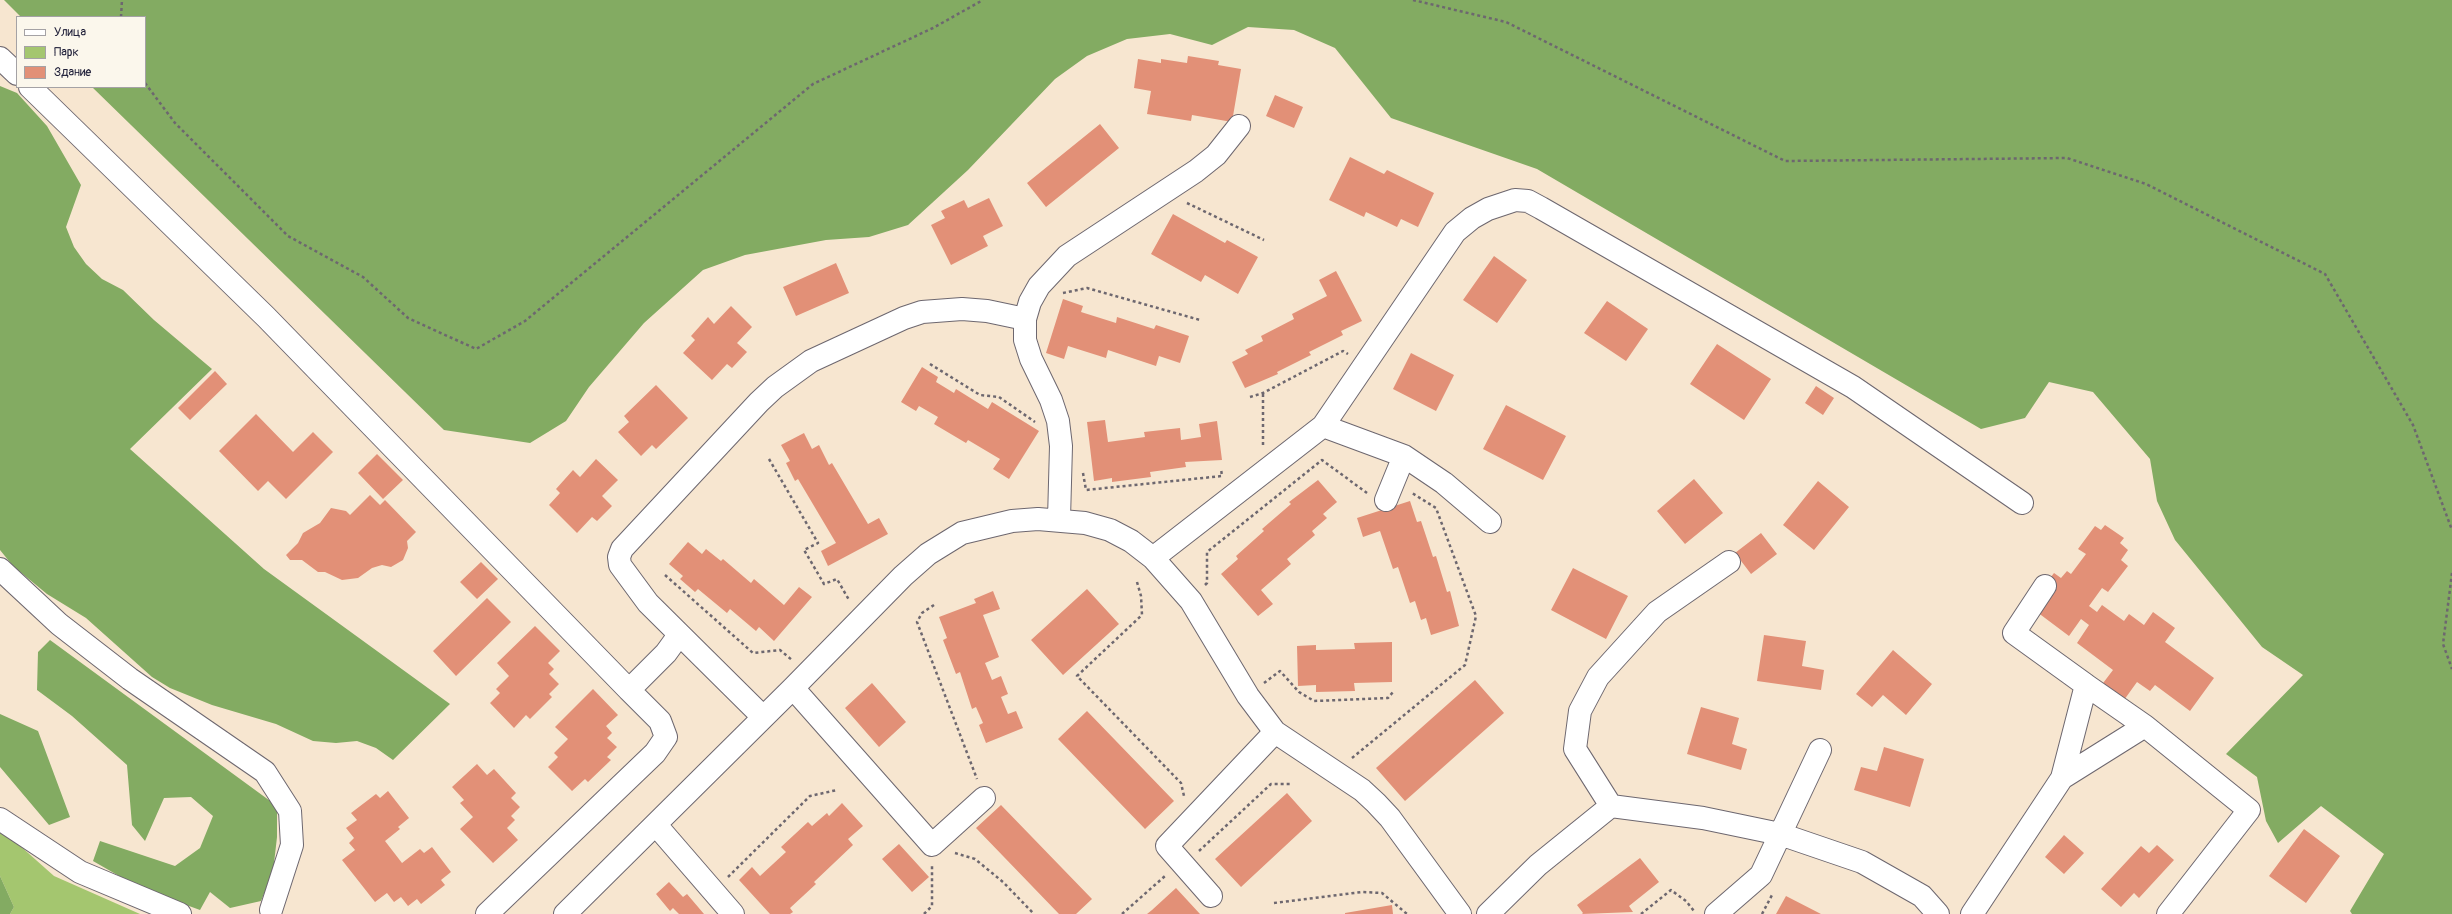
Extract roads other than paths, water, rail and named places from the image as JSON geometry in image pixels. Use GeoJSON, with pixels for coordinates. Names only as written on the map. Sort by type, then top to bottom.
{"type":"FeatureCollection","features":[{"type":"Feature","properties":{"kind":"street"},"geometry":{"type":"LineString","coordinates":[[0,58],[16,73]]}},
{"type":"Feature","properties":{"kind":"street"},"geometry":{"type":"LineString","coordinates":[[31,88],[266,317],[660,721],[666,737],[655,753],[487,914]]}},
{"type":"Feature","properties":{"kind":"street"},"geometry":{"type":"LineString","coordinates":[[1059,519],[1061,446],[1058,421],[1051,400],[1031,359],[1025,340],[1027,311],[1039,286],[1066,256],[1196,171],[1216,155],[1239,126]]}},
{"type":"Feature","properties":{"kind":"street"},"geometry":{"type":"LineString","coordinates":[[1153,558],[1323,426],[1455,232],[1472,218],[1488,209],[1515,200],[1528,201],[1853,388],[2022,503]]}},
{"type":"Feature","properties":{"kind":"street"},"geometry":{"type":"LineString","coordinates":[[762,716],[723,675],[679,635],[648,603],[620,565],[619,557],[622,549],[775,387],[811,361],[834,349],[922,312],[962,309],[987,311],[1027,311]]}},
{"type":"Feature","properties":{"kind":"street"},"geometry":{"type":"LineString","coordinates":[[1323,426],[1404,456],[1444,484],[1490,522]]}},
{"type":"Feature","properties":{"kind":"street"},"geometry":{"type":"LineString","coordinates":[[1389,492],[1404,456]]}},
{"type":"Feature","properties":{"kind":"street"},"geometry":{"type":"LineString","coordinates":[[565,914],[656,825],[762,716],[800,681],[903,576],[928,554],[962,533],[1012,521],[1059,519],[1085,523],[1110,530],[1131,541],[1153,558],[1191,601],[1248,696],[1275,732],[1362,790],[1390,818],[1460,914]]}},
{"type":"Feature","properties":{"kind":"street"},"geometry":{"type":"LineString","coordinates":[[1611,806],[1576,748],[1580,711],[1598,677],[1657,612],[1729,562]]}},
{"type":"Feature","properties":{"kind":"street"},"geometry":{"type":"LineString","coordinates":[[0,568],[59,624],[130,679],[265,772],[290,811],[292,845],[272,913]]}},
{"type":"Feature","properties":{"kind":"street"},"geometry":{"type":"LineString","coordinates":[[2044,586],[2014,633],[2145,726],[2249,810],[2168,914]]}},
{"type":"Feature","properties":{"kind":"street"},"geometry":{"type":"LineString","coordinates":[[629,690],[666,653],[679,635]]}},
{"type":"Feature","properties":{"kind":"street"},"geometry":{"type":"LineString","coordinates":[[800,681],[932,845],[984,798]]}},
{"type":"Feature","properties":{"kind":"street"},"geometry":{"type":"LineString","coordinates":[[1972,914],[2062,778],[2086,685]]}},
{"type":"Feature","properties":{"kind":"street"},"geometry":{"type":"LineString","coordinates":[[2062,778],[2145,726]]}},
{"type":"Feature","properties":{"kind":"street"},"geometry":{"type":"LineString","coordinates":[[1211,896],[1168,846],[1275,732]]}},
{"type":"Feature","properties":{"kind":"street"},"geometry":{"type":"LineString","coordinates":[[1716,914],[1761,875],[1820,750]]}},
{"type":"Feature","properties":{"kind":"street"},"geometry":{"type":"LineString","coordinates":[[1488,914],[1538,865],[1611,806],[1703,818],[1780,834],[1862,862],[1922,896],[1938,914]]}},
{"type":"Feature","properties":{"kind":"street"},"geometry":{"type":"LineString","coordinates":[[0,820],[80,872],[180,914]]}},
{"type":"Feature","properties":{"kind":"street"},"geometry":{"type":"LineString","coordinates":[[656,825],[733,914]]}}]}
